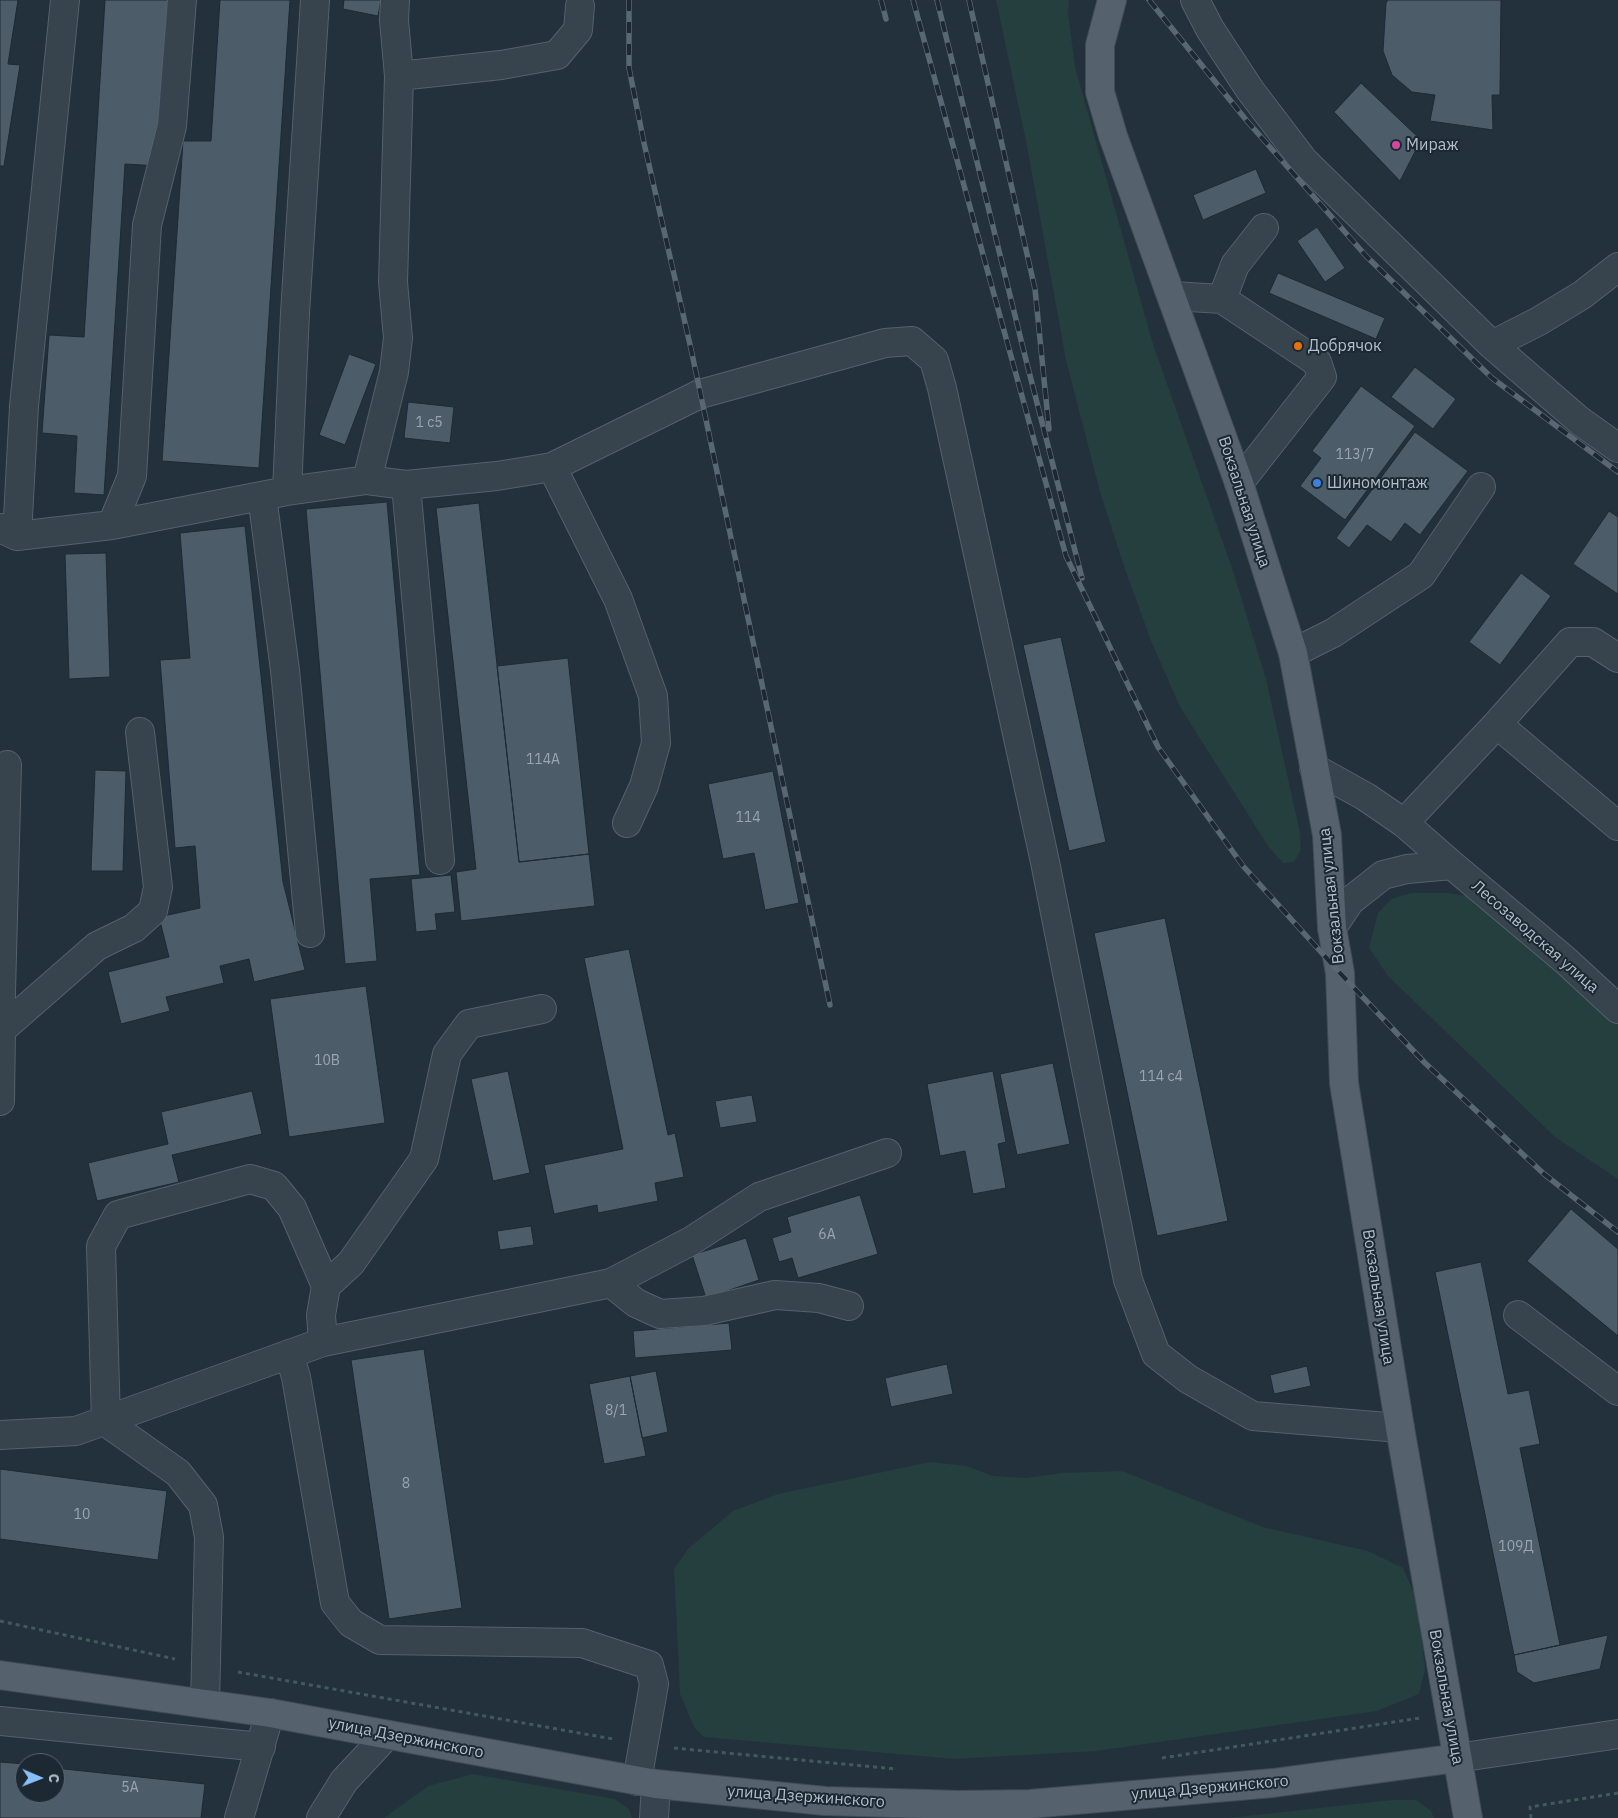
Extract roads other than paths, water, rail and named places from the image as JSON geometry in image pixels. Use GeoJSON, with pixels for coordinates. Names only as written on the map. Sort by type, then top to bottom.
{"type":"FeatureCollection","features":[{"type":"Feature","properties":{"kind":"main road","name":"Вокзальная улица"},"geometry":{"type":"LineString","coordinates":[[1112,0],[1100,45],[1100,92],[1113,136],[1173,296],[1239,483],[1293,653],[1327,835],[1332,928],[1340,973],[1344,1084],[1400,1428],[1468,1818]]}},
{"type":"Feature","properties":{"kind":"main road","name":"улица Дзержинского"},"geometry":{"type":"LineString","coordinates":[[0,1675],[270,1713],[646,1782],[825,1802],[960,1805],[1030,1804],[1273,1783],[1457,1758]]}},
{"type":"Feature","properties":{"kind":"street"},"geometry":{"type":"LineString","coordinates":[[65,0],[24,406],[9,532],[112,526],[275,493],[367,480],[406,485],[497,476],[552,467],[700,394],[885,343],[912,341],[934,360],[1045,862],[1128,1280],[1156,1354],[1188,1380],[1253,1416],[1400,1428]]}},
{"type":"Feature","properties":{"kind":"street"},"geometry":{"type":"LineString","coordinates":[[112,526],[132,476],[147,225],[172,126],[182,0]]}},
{"type":"Feature","properties":{"kind":"street"},"geometry":{"type":"LineString","coordinates":[[310,933],[285,670],[275,493],[294,313],[315,0]]}},
{"type":"Feature","properties":{"kind":"street"},"geometry":{"type":"LineString","coordinates":[[367,480],[394,372],[398,338],[393,282],[399,76],[394,20],[395,0]]}},
{"type":"Feature","properties":{"kind":"street"},"geometry":{"type":"LineString","coordinates":[[1195,0],[1210,29],[1250,90],[1304,161],[1492,345],[1580,421],[1618,448]]}},
{"type":"Feature","properties":{"kind":"street"},"geometry":{"type":"LineString","coordinates":[[399,76],[502,66],[557,56],[578,30],[580,6]]}},
{"type":"Feature","properties":{"kind":"street"},"geometry":{"type":"LineString","coordinates":[[1222,299],[1235,265],[1264,228]]}},
{"type":"Feature","properties":{"kind":"street"},"geometry":{"type":"LineString","coordinates":[[1492,345],[1546,317],[1582,295],[1618,267]]}},
{"type":"Feature","properties":{"kind":"street"},"geometry":{"type":"LineString","coordinates":[[1173,296],[1222,299],[1317,362],[1322,377],[1239,483]]}},
{"type":"Feature","properties":{"kind":"street"},"geometry":{"type":"LineString","coordinates":[[552,467],[618,599],[653,696],[656,743],[644,786],[627,823]]}},
{"type":"Feature","properties":{"kind":"street"},"geometry":{"type":"LineString","coordinates":[[406,485],[440,860]]}},
{"type":"Feature","properties":{"kind":"street"},"geometry":{"type":"LineString","coordinates":[[1293,653],[1333,632],[1421,575],[1481,487]]}},
{"type":"Feature","properties":{"kind":"street"},"geometry":{"type":"LineString","coordinates":[[1404,823],[1497,724],[1570,642],[1593,642],[1618,658]]}},
{"type":"Feature","properties":{"kind":"street"},"geometry":{"type":"LineString","coordinates":[[1497,724],[1618,826]]}},
{"type":"Feature","properties":{"kind":"street"},"geometry":{"type":"LineString","coordinates":[[0,1030],[97,946],[134,928],[153,911],[158,887],[140,732]]}},
{"type":"Feature","properties":{"kind":"street"},"geometry":{"type":"LineString","coordinates":[[0,1101],[7,765]]}},
{"type":"Feature","properties":{"kind":"street","name":"Лесозаводская улица"},"geometry":{"type":"LineString","coordinates":[[1314,768],[1366,797],[1404,823],[1565,960],[1618,1009]]}},
{"type":"Feature","properties":{"kind":"street"},"geometry":{"type":"LineString","coordinates":[[1332,928],[1350,901],[1383,876],[1408,869],[1452,865]]}},
{"type":"Feature","properties":{"kind":"street"},"geometry":{"type":"LineString","coordinates":[[326,1286],[351,1263],[424,1159],[447,1054],[468,1024],[542,1009]]}},
{"type":"Feature","properties":{"kind":"street"},"geometry":{"type":"LineString","coordinates":[[0,1435],[76,1431],[106,1422],[220,1378],[323,1342],[610,1283],[691,1241],[759,1197],[887,1153]]}},
{"type":"Feature","properties":{"kind":"street"},"geometry":{"type":"LineString","coordinates":[[106,1422],[101,1246],[118,1216],[250,1179],[274,1186],[292,1208],[326,1286],[321,1315],[323,1342]]}},
{"type":"Feature","properties":{"kind":"street"},"geometry":{"type":"LineString","coordinates":[[610,1283],[636,1303],[660,1314],[704,1311],[775,1295],[819,1298],[849,1306]]}},
{"type":"Feature","properties":{"kind":"street"},"geometry":{"type":"LineString","coordinates":[[1518,1315],[1618,1391]]}},
{"type":"Feature","properties":{"kind":"street"},"geometry":{"type":"LineString","coordinates":[[289,1354],[296,1376],[334,1603],[351,1623],[380,1640],[582,1643],[649,1665],[654,1684],[644,1745],[646,1782],[654,1818]]}},
{"type":"Feature","properties":{"kind":"street"},"geometry":{"type":"LineString","coordinates":[[106,1422],[178,1473],[203,1505],[209,1537],[205,1703]]}},
{"type":"Feature","properties":{"kind":"street"},"geometry":{"type":"LineString","coordinates":[[239,1818],[270,1713]]}},
{"type":"Feature","properties":{"kind":"street"},"geometry":{"type":"LineString","coordinates":[[0,1722],[261,1747]]}},
{"type":"Feature","properties":{"kind":"street","name":"улица Дзержинского"},"geometry":{"type":"LineString","coordinates":[[1457,1758],[1618,1734]]}},
{"type":"Feature","properties":{"kind":"street"},"geometry":{"type":"LineString","coordinates":[[321,1818],[344,1781],[387,1735]]}},
{"type":"Feature","properties":{"kind":"railway"},"geometry":{"type":"LineString","coordinates":[[629,0],[629,68],[644,143],[691,349],[830,1005]]}},
{"type":"Feature","properties":{"kind":"railway"},"geometry":{"type":"LineString","coordinates":[[881,0],[886,19]]}},
{"type":"Feature","properties":{"kind":"railway"},"geometry":{"type":"LineString","coordinates":[[913,0],[1066,556],[1158,747],[1243,866],[1425,1063],[1544,1174],[1618,1232]]}},
{"type":"Feature","properties":{"kind":"railway"},"geometry":{"type":"LineString","coordinates":[[937,0],[1082,578]]}},
{"type":"Feature","properties":{"kind":"railway"},"geometry":{"type":"LineString","coordinates":[[969,0],[1035,289],[1049,429]]}},
{"type":"Feature","properties":{"kind":"railway"},"geometry":{"type":"LineString","coordinates":[[1149,0],[1247,121],[1367,257],[1492,378],[1618,472]]}},
{"type":"Feature","properties":{"kind":"place","name":"Мираж"},"geometry":{"type":"Point","coordinates":[1396,145]}},
{"type":"Feature","properties":{"kind":"place","name":"Добрячок"},"geometry":{"type":"Point","coordinates":[1298,346]}},
{"type":"Feature","properties":{"kind":"place","name":"Шиномонтаж"},"geometry":{"type":"Point","coordinates":[1317,483]}}]}
